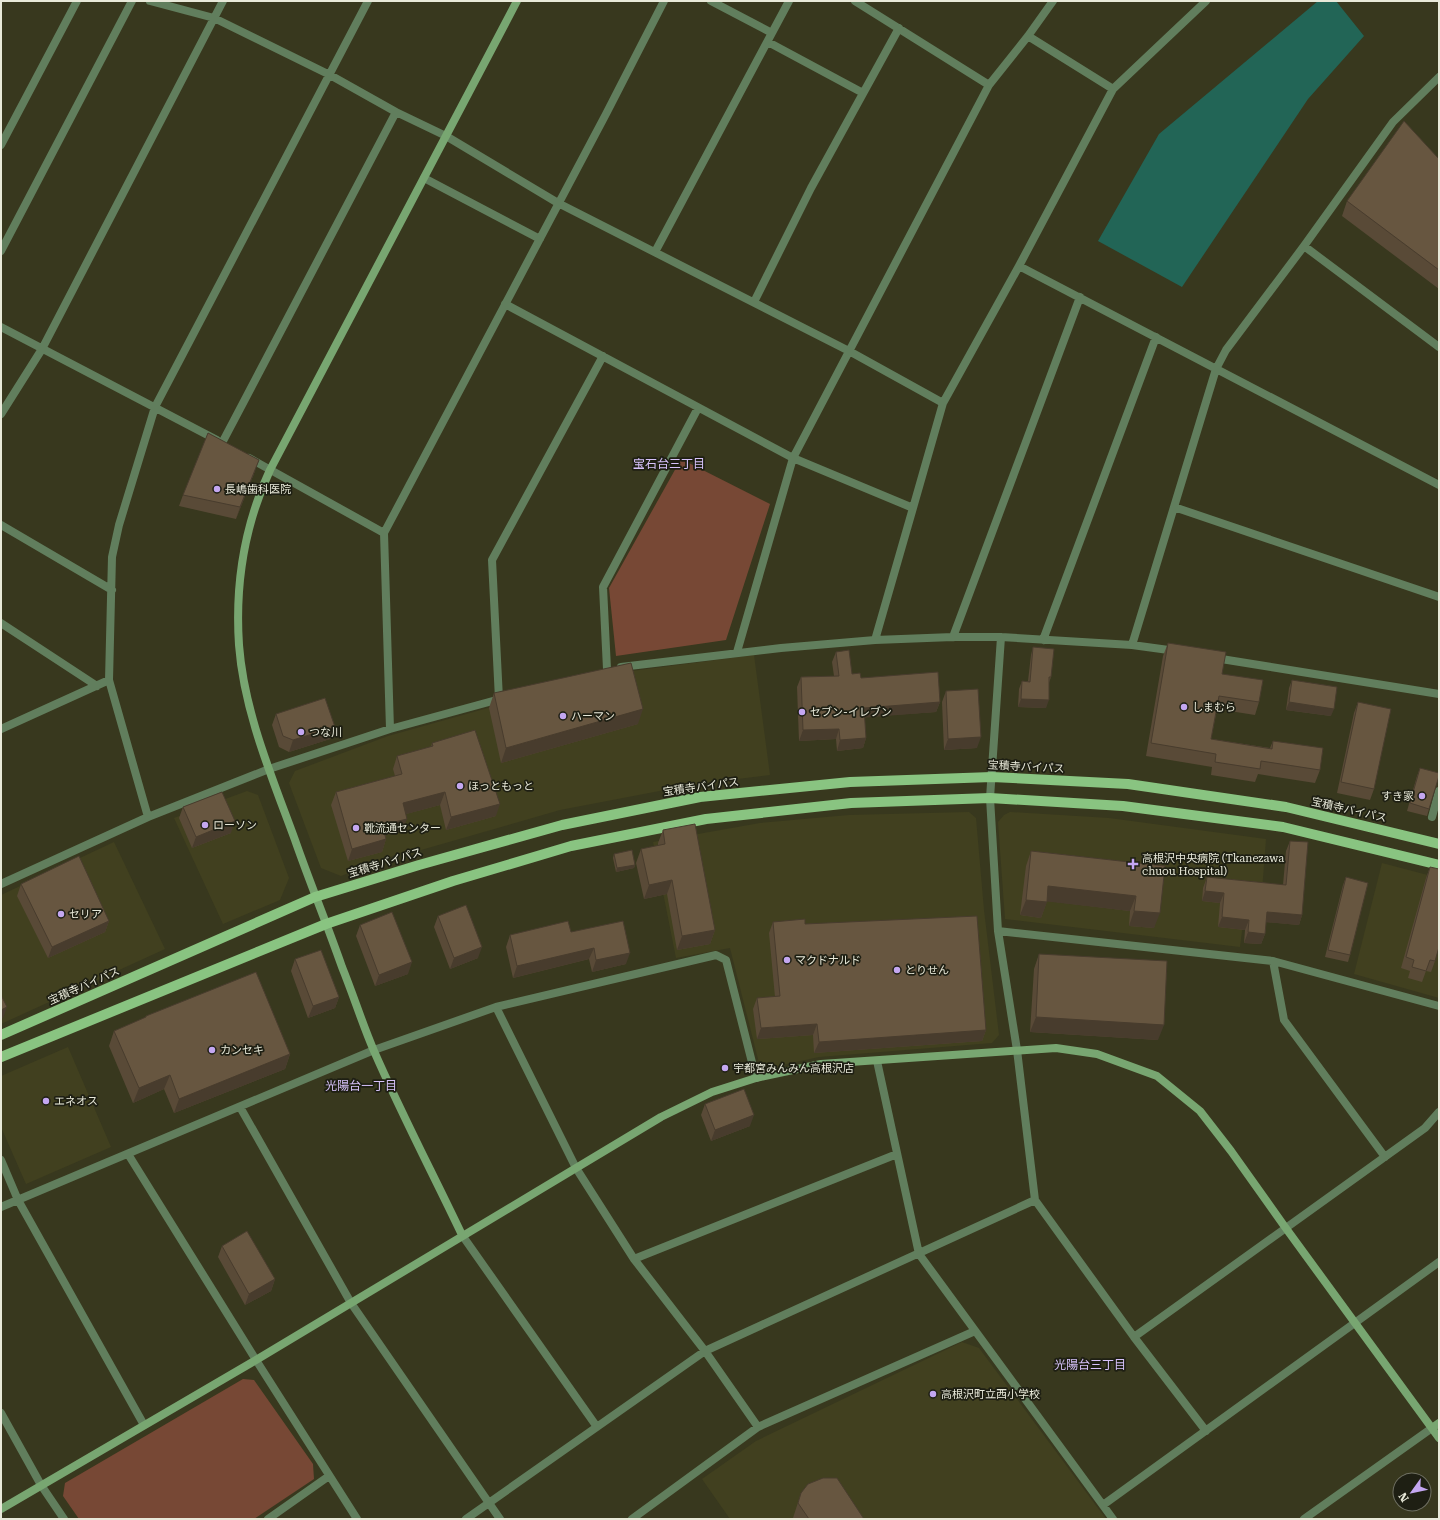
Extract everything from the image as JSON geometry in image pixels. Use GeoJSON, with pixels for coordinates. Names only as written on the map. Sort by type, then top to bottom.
{"type":"FeatureCollection","features":[{"type":"Feature","properties":{"kind":"main road","name":"宝積寺バイパス"},"geometry":{"type":"LineString","coordinates":[[1,1035],[315,898],[419,865],[562,826],[700,797],[850,782],[992,777],[1128,784],[1286,807],[1439,844]]}},
{"type":"Feature","properties":{"kind":"main road"},"geometry":{"type":"LineString","coordinates":[[1,1057],[326,924],[453,881],[571,846],[706,819],[851,803],[990,798],[1123,806],[1283,827],[1439,865]]}},
{"type":"Feature","properties":{"kind":"street"},"geometry":{"type":"LineString","coordinates":[[1,145],[77,1]]}},
{"type":"Feature","properties":{"kind":"street"},"geometry":{"type":"LineString","coordinates":[[1,251],[132,1]]}},
{"type":"Feature","properties":{"kind":"street"},"geometry":{"type":"LineString","coordinates":[[150,1],[214,18],[330,75],[396,112],[446,136],[558,203],[849,351],[943,404]]}},
{"type":"Feature","properties":{"kind":"street"},"geometry":{"type":"LineString","coordinates":[[1,414],[42,349],[223,1]]}},
{"type":"Feature","properties":{"kind":"street"},"geometry":{"type":"LineString","coordinates":[[148,816],[109,680],[112,557],[119,525],[155,407],[368,1]]}},
{"type":"Feature","properties":{"kind":"street"},"geometry":{"type":"LineString","coordinates":[[516,1],[258,494],[251,517],[241,568],[238,605],[239,645],[243,678],[253,720],[269,769],[315,898],[374,1050],[462,1235],[597,1427]]}},
{"type":"Feature","properties":{"kind":"street"},"geometry":{"type":"LineString","coordinates":[[390,729],[384,533],[606,114],[664,1]]}},
{"type":"Feature","properties":{"kind":"street"},"geometry":{"type":"LineString","coordinates":[[711,1],[772,33]]}},
{"type":"Feature","properties":{"kind":"street"},"geometry":{"type":"LineString","coordinates":[[656,252],[789,1]]}},
{"type":"Feature","properties":{"kind":"street"},"geometry":{"type":"LineString","coordinates":[[855,1],[990,85]]}},
{"type":"Feature","properties":{"kind":"street"},"geometry":{"type":"LineString","coordinates":[[737,652],[793,458],[990,85],[1053,1]]}},
{"type":"Feature","properties":{"kind":"street"},"geometry":{"type":"LineString","coordinates":[[875,640],[943,404],[1019,266],[1113,89],[1206,1]]}},
{"type":"Feature","properties":{"kind":"street"},"geometry":{"type":"LineString","coordinates":[[754,302],[811,188],[899,28]]}},
{"type":"Feature","properties":{"kind":"street"},"geometry":{"type":"LineString","coordinates":[[1028,36],[1113,89]]}},
{"type":"Feature","properties":{"kind":"street"},"geometry":{"type":"LineString","coordinates":[[768,42],[863,92]]}},
{"type":"Feature","properties":{"kind":"street"},"geometry":{"type":"LineString","coordinates":[[1132,645],[1216,369],[1226,350],[1395,125],[1439,77]]}},
{"type":"Feature","properties":{"kind":"street"},"geometry":{"type":"LineString","coordinates":[[1,327],[225,445],[396,112]]}},
{"type":"Feature","properties":{"kind":"street"},"geometry":{"type":"LineString","coordinates":[[424,178],[540,238]]}},
{"type":"Feature","properties":{"kind":"street"},"geometry":{"type":"LineString","coordinates":[[1304,246],[1439,347]]}},
{"type":"Feature","properties":{"kind":"street"},"geometry":{"type":"LineString","coordinates":[[1019,266],[1439,485]]}},
{"type":"Feature","properties":{"kind":"street"},"geometry":{"type":"LineString","coordinates":[[953,637],[1080,297]]}},
{"type":"Feature","properties":{"kind":"street"},"geometry":{"type":"LineString","coordinates":[[505,304],[793,458],[913,508]]}},
{"type":"Feature","properties":{"kind":"street"},"geometry":{"type":"LineString","coordinates":[[1043,640],[1156,337]]}},
{"type":"Feature","properties":{"kind":"street"},"geometry":{"type":"LineString","coordinates":[[1,884],[148,816],[269,769],[390,729],[502,698],[492,560],[603,356]]}},
{"type":"Feature","properties":{"kind":"street"},"geometry":{"type":"LineString","coordinates":[[698,408],[603,587],[604,670],[737,652],[875,640],[953,637],[1000,637],[1132,645],[1186,653]]}},
{"type":"Feature","properties":{"kind":"street"},"geometry":{"type":"LineString","coordinates":[[242,454],[384,533]]}},
{"type":"Feature","properties":{"kind":"street"},"geometry":{"type":"LineString","coordinates":[[1174,507],[1439,597]]}},
{"type":"Feature","properties":{"kind":"street"},"geometry":{"type":"LineString","coordinates":[[1,525],[112,590]]}},
{"type":"Feature","properties":{"kind":"street"},"geometry":{"type":"LineString","coordinates":[[1,623],[97,686]]}},
{"type":"Feature","properties":{"kind":"street"},"geometry":{"type":"LineString","coordinates":[[1000,637],[990,798],[998,931],[1017,1050],[1035,1200],[1134,1337],[1206,1432]]}},
{"type":"Feature","properties":{"kind":"street"},"geometry":{"type":"LineString","coordinates":[[1208,657],[1439,694]]}},
{"type":"Feature","properties":{"kind":"street"},"geometry":{"type":"LineString","coordinates":[[1,729],[109,680]]}},
{"type":"Feature","properties":{"kind":"street"},"geometry":{"type":"LineString","coordinates":[[1432,817],[1439,791]]}},
{"type":"Feature","properties":{"kind":"street"},"geometry":{"type":"LineString","coordinates":[[998,931],[1273,962],[1439,1006]]}},
{"type":"Feature","properties":{"kind":"street"},"geometry":{"type":"LineString","coordinates":[[1,1207],[374,1050],[496,1007],[716,955],[726,960],[756,1078]]}},
{"type":"Feature","properties":{"kind":"street"},"geometry":{"type":"LineString","coordinates":[[1273,962],[1284,1020],[1384,1157]]}},
{"type":"Feature","properties":{"kind":"street"},"geometry":{"type":"LineString","coordinates":[[496,1007],[576,1168],[634,1259],[705,1351],[758,1427]]}},
{"type":"Feature","properties":{"kind":"street"},"geometry":{"type":"LineString","coordinates":[[1,1508],[256,1360],[350,1302],[661,1117],[712,1092],[756,1078],[821,1064],[1056,1048],[1097,1054],[1157,1076],[1200,1111],[1231,1151],[1285,1228],[1355,1323],[1436,1426],[1439,1438]]}},
{"type":"Feature","properties":{"kind":"street"},"geometry":{"type":"LineString","coordinates":[[876,1060],[919,1254],[1113,1519]]}},
{"type":"Feature","properties":{"kind":"street"},"geometry":{"type":"LineString","coordinates":[[240,1107],[350,1302],[500,1519]]}},
{"type":"Feature","properties":{"kind":"street"},"geometry":{"type":"LineString","coordinates":[[1134,1337],[1425,1128],[1439,1112]]}},
{"type":"Feature","properties":{"kind":"street"},"geometry":{"type":"LineString","coordinates":[[128,1154],[357,1519]]}},
{"type":"Feature","properties":{"kind":"street"},"geometry":{"type":"LineString","coordinates":[[634,1259],[897,1154]]}},
{"type":"Feature","properties":{"kind":"street"},"geometry":{"type":"LineString","coordinates":[[1,1160],[18,1200],[144,1425]]}},
{"type":"Feature","properties":{"kind":"street"},"geometry":{"type":"LineString","coordinates":[[466,1519],[705,1351],[1035,1200]]}},
{"type":"Feature","properties":{"kind":"street"},"geometry":{"type":"LineString","coordinates":[[1103,1506],[1439,1262]]}},
{"type":"Feature","properties":{"kind":"street"},"geometry":{"type":"LineString","coordinates":[[632,1519],[758,1427],[975,1331]]}},
{"type":"Feature","properties":{"kind":"street"},"geometry":{"type":"LineString","coordinates":[[1,1413],[41,1485],[64,1519]]}},
{"type":"Feature","properties":{"kind":"street"},"geometry":{"type":"LineString","coordinates":[[1304,1519],[1436,1426]]}},
{"type":"Feature","properties":{"kind":"street"},"geometry":{"type":"LineString","coordinates":[[268,1519],[329,1476]]}},
{"type":"Feature","properties":{"kind":"shaded area"},"geometry":{"type":"Polygon","coordinates":[[[681,459],[770,504],[726,640],[616,656],[609,588],[681,459]]]}},
{"type":"Feature","properties":{"kind":"shaded area"},"geometry":{"type":"Polygon","coordinates":[[[754,655],[770,775],[696,784],[560,810],[421,850],[410,849],[341,876],[321,868],[289,783],[295,771],[388,736],[609,674],[754,655]]]}},
{"type":"Feature","properties":{"kind":"shaded area"},"geometry":{"type":"Polygon","coordinates":[[[247,791],[258,795],[289,878],[280,900],[223,924],[174,818],[247,791]]]}},
{"type":"Feature","properties":{"kind":"shaded area"},"geometry":{"type":"Polygon","coordinates":[[[969,812],[976,818],[984,910],[999,1035],[992,1043],[819,1057],[768,1068],[759,1063],[730,948],[676,958],[653,842],[760,823],[849,815],[969,812]]]}},
{"type":"Feature","properties":{"kind":"shaded area","name":"高根沢中央病院 (Tkanezawa chuou Hospital)"},"geometry":{"type":"Polygon","coordinates":[[[1010,812],[1109,818],[1266,839],[1262,891],[1247,890],[1240,947],[1005,919],[998,822],[1004,815],[1010,812]]]}},
{"type":"Feature","properties":{"kind":"shaded area"},"geometry":{"type":"Polygon","coordinates":[[[114,842],[165,949],[1,1024],[1,895],[114,842]]]}},
{"type":"Feature","properties":{"kind":"shaded area"},"geometry":{"type":"Polygon","coordinates":[[[1382,863],[1439,878],[1439,998],[1354,974],[1382,863]]]}},
{"type":"Feature","properties":{"kind":"shaded area","name":"エネオス"},"geometry":{"type":"Polygon","coordinates":[[[68,1047],[111,1147],[26,1184],[1,1127],[1,1076],[68,1047]]]}},
{"type":"Feature","properties":{"kind":"shaded area","name":"高根沢町立西小学校"},"geometry":{"type":"Polygon","coordinates":[[[962,1342],[979,1348],[1106,1519],[730,1519],[702,1479],[756,1441],[962,1342]]]}},
{"type":"Feature","properties":{"kind":"shaded area"},"geometry":{"type":"Polygon","coordinates":[[[243,1379],[254,1380],[313,1464],[314,1479],[254,1519],[79,1519],[63,1496],[65,1483],[243,1379]]]}},
{"type":"Feature","properties":{"kind":"water"},"geometry":{"type":"Polygon","coordinates":[[[1318,1],[1336,1],[1364,36],[1308,99],[1182,287],[1098,241],[1159,134],[1318,1]]]}},
{"type":"Feature","properties":{"kind":"building"},"geometry":{"type":"Polygon","coordinates":[[[1404,121],[1439,159],[1439,270],[1347,201],[1404,121]]]}},
{"type":"Feature","properties":{"kind":"building","name":"長嶋歯科医院"},"geometry":{"type":"Polygon","coordinates":[[[208,433],[259,460],[240,507],[183,495],[208,433]]]}},
{"type":"Feature","properties":{"kind":"building"},"geometry":{"type":"Polygon","coordinates":[[[1168,643],[1226,652],[1222,674],[1263,680],[1259,702],[1219,696],[1211,739],[1272,749],[1273,741],[1323,748],[1320,770],[1261,761],[1260,769],[1215,762],[1216,754],[1151,743],[1168,643]]]}},
{"type":"Feature","properties":{"kind":"building"},"geometry":{"type":"Polygon","coordinates":[[[1033,647],[1054,649],[1051,677],[1049,677],[1049,700],[1021,699],[1022,681],[1030,682],[1033,647]]]}},
{"type":"Feature","properties":{"kind":"building"},"geometry":{"type":"Polygon","coordinates":[[[849,650],[852,674],[860,673],[861,678],[938,672],[940,702],[864,708],[866,738],[840,740],[839,729],[803,730],[801,677],[839,676],[836,652],[849,650]]]}},
{"type":"Feature","properties":{"kind":"building","name":"ハーマン"},"geometry":{"type":"Polygon","coordinates":[[[631,663],[643,709],[506,748],[494,693],[631,663]]]}},
{"type":"Feature","properties":{"kind":"building"},"geometry":{"type":"Polygon","coordinates":[[[1292,680],[1337,687],[1334,709],[1289,702],[1292,680]]]}},
{"type":"Feature","properties":{"kind":"building"},"geometry":{"type":"Polygon","coordinates":[[[978,689],[981,737],[948,739],[946,691],[978,689]]]}},
{"type":"Feature","properties":{"kind":"building"},"geometry":{"type":"Polygon","coordinates":[[[325,698],[335,727],[293,740],[283,736],[276,714],[325,698]]]}},
{"type":"Feature","properties":{"kind":"building"},"geometry":{"type":"Polygon","coordinates":[[[1358,702],[1391,709],[1374,789],[1341,782],[1358,702]]]}},
{"type":"Feature","properties":{"kind":"building"},"geometry":{"type":"Polygon","coordinates":[[[475,730],[500,804],[451,817],[445,792],[403,803],[407,819],[382,825],[386,839],[352,849],[336,792],[402,774],[397,756],[433,746],[432,743],[475,730]]]}},
{"type":"Feature","properties":{"kind":"building","name":"すき家"},"geometry":{"type":"Polygon","coordinates":[[[1420,768],[1439,773],[1429,809],[1410,803],[1420,768]]]}},
{"type":"Feature","properties":{"kind":"building"},"geometry":{"type":"Polygon","coordinates":[[[222,792],[235,821],[196,837],[183,807],[222,792]]]}},
{"type":"Feature","properties":{"kind":"building"},"geometry":{"type":"Polygon","coordinates":[[[695,824],[715,930],[682,936],[672,880],[649,885],[641,849],[665,844],[663,830],[695,824]]]}},
{"type":"Feature","properties":{"kind":"building"},"geometry":{"type":"Polygon","coordinates":[[[1290,841],[1308,842],[1302,915],[1267,912],[1265,934],[1248,932],[1249,920],[1222,917],[1224,893],[1205,891],[1207,877],[1286,885],[1290,841]]]}},
{"type":"Feature","properties":{"kind":"building"},"geometry":{"type":"Polygon","coordinates":[[[632,850],[635,865],[617,868],[614,854],[632,850]]]}},
{"type":"Feature","properties":{"kind":"building"},"geometry":{"type":"Polygon","coordinates":[[[1031,851],[1165,866],[1160,913],[1134,911],[1136,896],[1048,886],[1047,902],[1026,900],[1031,851]]]}},
{"type":"Feature","properties":{"kind":"building","name":"セリア"},"geometry":{"type":"Polygon","coordinates":[[[79,856],[109,921],[52,947],[21,884],[79,856]]]}},
{"type":"Feature","properties":{"kind":"building"},"geometry":{"type":"Polygon","coordinates":[[[1430,867],[1439,869],[1439,947],[1435,961],[1430,960],[1426,971],[1412,967],[1414,960],[1406,957],[1430,867]]]}},
{"type":"Feature","properties":{"kind":"building"},"geometry":{"type":"Polygon","coordinates":[[[1346,877],[1368,883],[1350,955],[1328,950],[1346,877]]]}},
{"type":"Feature","properties":{"kind":"building"},"geometry":{"type":"Polygon","coordinates":[[[466,905],[482,947],[454,958],[438,916],[466,905]]]}},
{"type":"Feature","properties":{"kind":"building"},"geometry":{"type":"Polygon","coordinates":[[[392,912],[412,962],[379,975],[360,925],[392,912]]]}},
{"type":"Feature","properties":{"kind":"building","name":"とりせん"},"geometry":{"type":"Polygon","coordinates":[[[977,916],[986,1030],[819,1042],[817,1024],[761,1028],[757,998],[780,996],[773,922],[805,919],[805,924],[977,916]]]}},
{"type":"Feature","properties":{"kind":"building"},"geometry":{"type":"Polygon","coordinates":[[[568,921],[571,932],[623,921],[630,953],[596,960],[594,948],[517,966],[510,935],[568,921]]]}},
{"type":"Feature","properties":{"kind":"building"},"geometry":{"type":"Polygon","coordinates":[[[321,950],[339,997],[313,1006],[295,959],[321,950]]]}},
{"type":"Feature","properties":{"kind":"building"},"geometry":{"type":"Polygon","coordinates":[[[1039,954],[1167,961],[1164,1025],[1036,1017],[1039,954]]]}},
{"type":"Feature","properties":{"kind":"building","name":"カンセキ"},"geometry":{"type":"Polygon","coordinates":[[[256,972],[290,1054],[179,1099],[170,1075],[139,1088],[114,1031],[146,1016],[256,972]]]}},
{"type":"Feature","properties":{"kind":"building"},"geometry":{"type":"Polygon","coordinates":[[[1,995],[7,1007],[1,1010],[1,995]]]}},
{"type":"Feature","properties":{"kind":"building"},"geometry":{"type":"Polygon","coordinates":[[[744,1089],[754,1115],[715,1130],[705,1104],[744,1089]]]}},
{"type":"Feature","properties":{"kind":"building"},"geometry":{"type":"Polygon","coordinates":[[[247,1231],[275,1279],[249,1294],[222,1246],[247,1231]]]}},
{"type":"Feature","properties":{"kind":"building"},"geometry":{"type":"Polygon","coordinates":[[[823,1478],[837,1478],[864,1519],[809,1519],[798,1503],[801,1493],[808,1484],[823,1478]]]}},
{"type":"Feature","properties":{"kind":"place","name":"長嶋歯科医院"},"geometry":{"type":"Point","coordinates":[217,489]}},
{"type":"Feature","properties":{"kind":"place","name":"しまむら"},"geometry":{"type":"Point","coordinates":[1184,707]}},
{"type":"Feature","properties":{"kind":"place","name":"セブン-イレブン"},"geometry":{"type":"Point","coordinates":[802,712]}},
{"type":"Feature","properties":{"kind":"place","name":"ハーマン"},"geometry":{"type":"Point","coordinates":[563,716]}},
{"type":"Feature","properties":{"kind":"place","name":"つな川"},"geometry":{"type":"Point","coordinates":[301,732]}},
{"type":"Feature","properties":{"kind":"place","name":"ほっともっと"},"geometry":{"type":"Point","coordinates":[460,786]}},
{"type":"Feature","properties":{"kind":"place","name":"すき家"},"geometry":{"type":"Point","coordinates":[1422,796]}},
{"type":"Feature","properties":{"kind":"place","name":"ローソン"},"geometry":{"type":"Point","coordinates":[205,825]}},
{"type":"Feature","properties":{"kind":"place","name":"靴流通センター"},"geometry":{"type":"Point","coordinates":[356,828]}},
{"type":"Feature","properties":{"kind":"place","name":"高根沢中央病院 (Tkanezawa chuou Hospital)"},"geometry":{"type":"Point","coordinates":[1133,864]}},
{"type":"Feature","properties":{"kind":"place","name":"セリア"},"geometry":{"type":"Point","coordinates":[61,914]}},
{"type":"Feature","properties":{"kind":"place","name":"マクドナルド"},"geometry":{"type":"Point","coordinates":[787,960]}},
{"type":"Feature","properties":{"kind":"place","name":"とりせん"},"geometry":{"type":"Point","coordinates":[897,970]}},
{"type":"Feature","properties":{"kind":"place","name":"カンセキ"},"geometry":{"type":"Point","coordinates":[212,1050]}},
{"type":"Feature","properties":{"kind":"place","name":"宇都宮みんみん高根沢店"},"geometry":{"type":"Point","coordinates":[725,1068]}},
{"type":"Feature","properties":{"kind":"place","name":"エネオス"},"geometry":{"type":"Point","coordinates":[46,1101]}},
{"type":"Feature","properties":{"kind":"place","name":"高根沢町立西小学校"},"geometry":{"type":"Point","coordinates":[933,1394]}},
{"type":"Feature","properties":{"kind":"district","name":"宝石台三丁目"},"geometry":{"type":"Point","coordinates":[669,464]}},
{"type":"Feature","properties":{"kind":"district","name":"光陽台一丁目"},"geometry":{"type":"Point","coordinates":[361,1086]}},
{"type":"Feature","properties":{"kind":"district","name":"光陽台三丁目"},"geometry":{"type":"Point","coordinates":[1090,1365]}}]}
